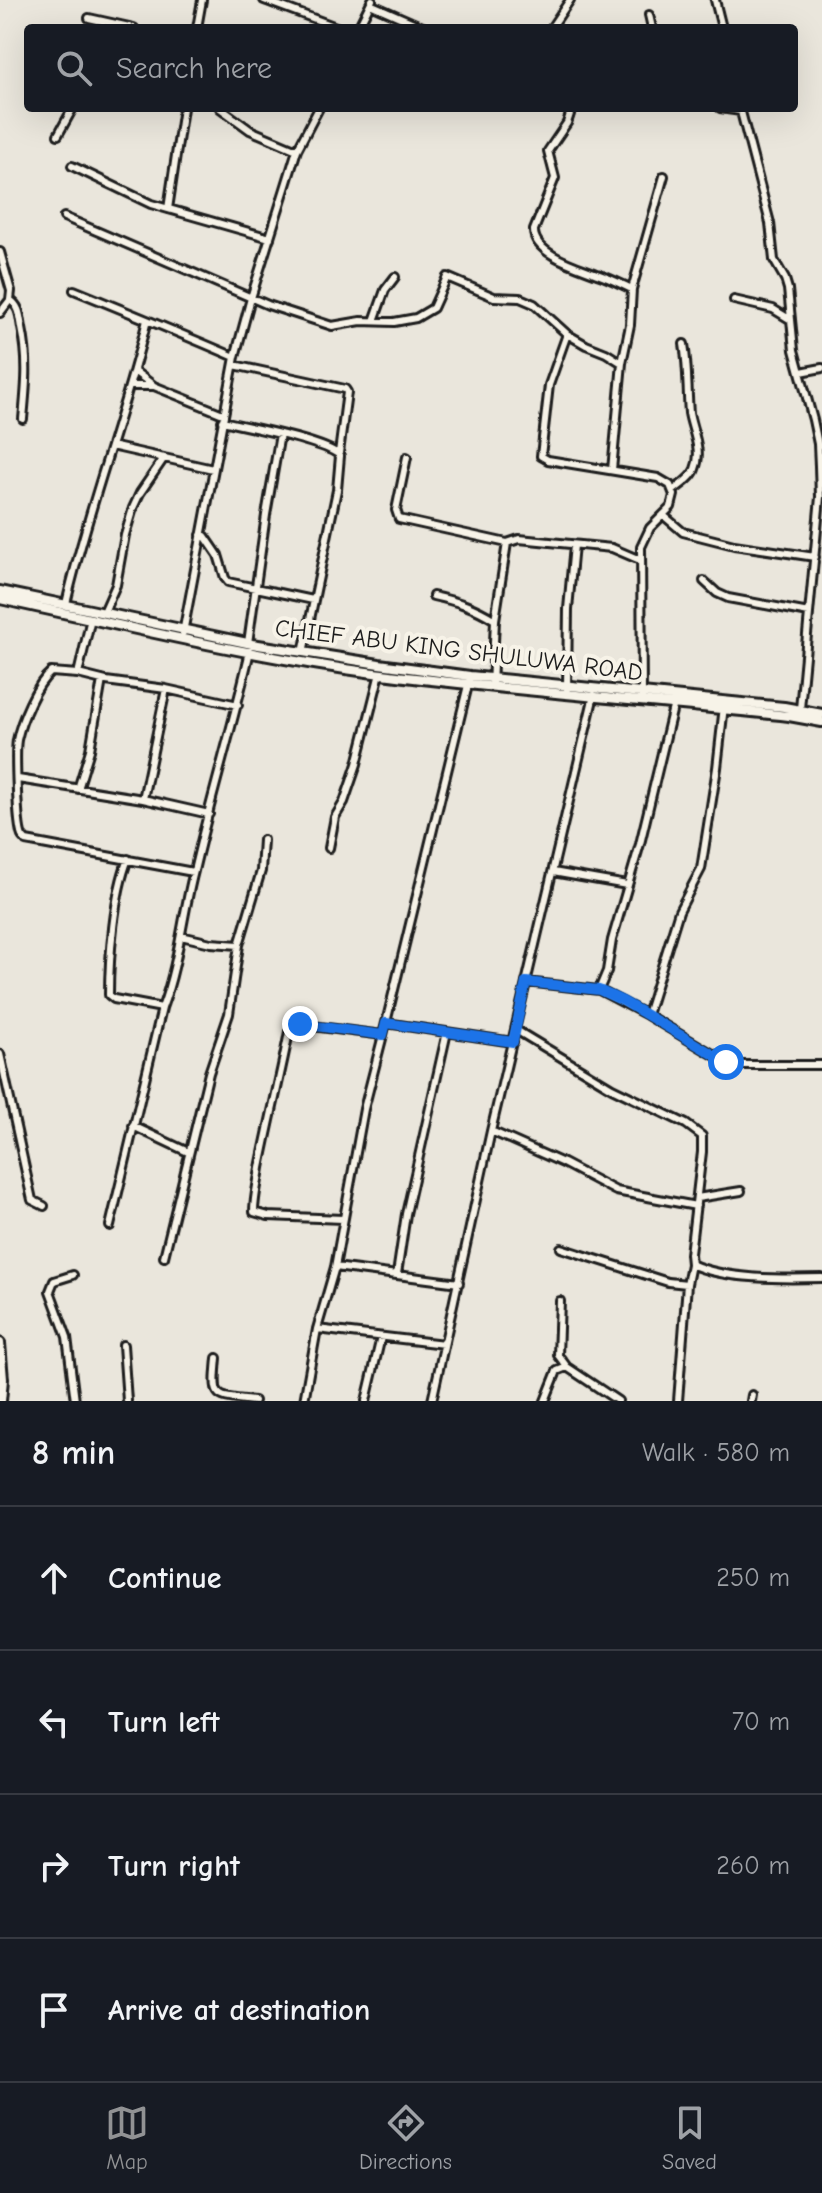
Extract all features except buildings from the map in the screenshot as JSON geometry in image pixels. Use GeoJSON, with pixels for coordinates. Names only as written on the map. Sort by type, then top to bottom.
{"type":"FeatureCollection","features":[{"type":"Feature","properties":{"kind":"street"},"geometry":{"type":"LineString","coordinates":[[198,24],[202,0]]}},
{"type":"Feature","properties":{"kind":"street"},"geometry":{"type":"LineString","coordinates":[[264,0],[328,24]]}},
{"type":"Feature","properties":{"kind":"street"},"geometry":{"type":"LineString","coordinates":[[554,24],[570,0]]}},
{"type":"Feature","properties":{"kind":"street"},"geometry":{"type":"LineString","coordinates":[[715,0],[721,24]]}},
{"type":"Feature","properties":{"kind":"street"},"geometry":{"type":"LineString","coordinates":[[360,24],[371,2],[417,24]]}},
{"type":"Feature","properties":{"kind":"street"},"geometry":{"type":"LineString","coordinates":[[649,15],[651,24]]}},
{"type":"Feature","properties":{"kind":"street"},"geometry":{"type":"LineString","coordinates":[[89,18],[116,24]]}},
{"type":"Feature","properties":{"kind":"street"},"geometry":{"type":"LineString","coordinates":[[58,135],[71,112]]}},
{"type":"Feature","properties":{"kind":"street"},"geometry":{"type":"LineString","coordinates":[[168,209],[182,112]]}},
{"type":"Feature","properties":{"kind":"street"},"geometry":{"type":"LineString","coordinates":[[225,112],[250,130],[297,150]]}},
{"type":"Feature","properties":{"kind":"street"},"geometry":{"type":"LineString","coordinates":[[0,599],[183,633],[234,361],[297,150],[317,112]]}},
{"type":"Feature","properties":{"kind":"street"},"geometry":{"type":"LineString","coordinates":[[571,112],[548,151],[555,178],[534,230],[534,238],[559,259],[632,289]]}},
{"type":"Feature","properties":{"kind":"street"},"geometry":{"type":"LineString","coordinates":[[741,112],[770,223],[774,260],[788,289],[794,350],[818,444],[820,497],[800,709]]}},
{"type":"Feature","properties":{"kind":"street"},"geometry":{"type":"LineString","coordinates":[[72,166],[151,204],[270,238]]}},
{"type":"Feature","properties":{"kind":"street"},"geometry":{"type":"LineString","coordinates":[[612,470],[632,289],[664,176]]}},
{"type":"Feature","properties":{"kind":"street"},"geometry":{"type":"LineString","coordinates":[[64,217],[251,298],[332,326],[357,321],[408,320],[422,316],[433,308],[447,277],[494,297],[520,298],[534,304],[569,336],[622,363]]}},
{"type":"Feature","properties":{"kind":"street"},"geometry":{"type":"LineString","coordinates":[[0,252],[11,287],[10,300],[0,313]]}},
{"type":"Feature","properties":{"kind":"street"},"geometry":{"type":"LineString","coordinates":[[374,321],[385,290],[395,277]]}},
{"type":"Feature","properties":{"kind":"street"},"geometry":{"type":"LineString","coordinates":[[74,290],[168,327],[234,361],[347,392],[337,490],[303,653]]}},
{"type":"Feature","properties":{"kind":"street"},"geometry":{"type":"LineString","coordinates":[[10,300],[18,307],[27,350],[23,419]]}},
{"type":"Feature","properties":{"kind":"street"},"geometry":{"type":"LineString","coordinates":[[734,300],[773,309],[791,320]]}},
{"type":"Feature","properties":{"kind":"street"},"geometry":{"type":"LineString","coordinates":[[66,604],[84,531],[130,386],[147,320]]}},
{"type":"Feature","properties":{"kind":"street"},"geometry":{"type":"LineString","coordinates":[[569,336],[549,385],[542,457],[658,478],[670,485],[673,491],[674,501],[650,528],[642,543],[642,697]]}},
{"type":"Feature","properties":{"kind":"street"},"geometry":{"type":"LineString","coordinates":[[673,491],[691,475],[697,461],[684,344]]}},
{"type":"Feature","properties":{"kind":"street"},"geometry":{"type":"LineString","coordinates":[[801,372],[822,368]]}},
{"type":"Feature","properties":{"kind":"street"},"geometry":{"type":"LineString","coordinates":[[134,371],[154,386],[222,418],[339,453]]}},
{"type":"Feature","properties":{"kind":"street"},"geometry":{"type":"LineString","coordinates":[[130,386],[154,386]]}},
{"type":"Feature","properties":{"kind":"street"},"geometry":{"type":"LineString","coordinates":[[110,1226],[162,1008],[174,976],[193,872],[238,705],[250,647],[256,587],[280,434]]}},
{"type":"Feature","properties":{"kind":"street"},"geometry":{"type":"LineString","coordinates":[[111,446],[213,469]]}},
{"type":"Feature","properties":{"kind":"street"},"geometry":{"type":"LineString","coordinates":[[407,457],[396,510],[399,519],[507,543],[519,539],[612,548],[640,560]]}},
{"type":"Feature","properties":{"kind":"street"},"geometry":{"type":"LineString","coordinates":[[104,612],[116,585],[133,508],[164,458]]}},
{"type":"Feature","properties":{"kind":"street"},"geometry":{"type":"LineString","coordinates":[[663,515],[683,532],[734,545],[815,557]]}},
{"type":"Feature","properties":{"kind":"street"},"geometry":{"type":"LineString","coordinates":[[201,535],[218,555],[228,582],[313,600]]}},
{"type":"Feature","properties":{"kind":"street"},"geometry":{"type":"LineString","coordinates":[[492,682],[495,620],[507,543]]}},
{"type":"Feature","properties":{"kind":"street"},"geometry":{"type":"LineString","coordinates":[[567,689],[568,609],[574,545]]}},
{"type":"Feature","properties":{"kind":"street"},"geometry":{"type":"LineString","coordinates":[[704,581],[728,598],[809,613]]}},
{"type":"Feature","properties":{"kind":"street"},"geometry":{"type":"LineString","coordinates":[[812,586],[822,588]]}},
{"type":"Feature","properties":{"kind":"street","name":"CHIEF ABU KING SHULUWA ROAD"},"geometry":{"type":"LineString","coordinates":[[0,591],[250,647],[469,681],[724,705],[800,709],[822,714]]}},
{"type":"Feature","properties":{"kind":"street"},"geometry":{"type":"LineString","coordinates":[[433,596],[457,601],[495,620]]}},
{"type":"Feature","properties":{"kind":"street"},"geometry":{"type":"LineString","coordinates":[[78,674],[91,618]]}},
{"type":"Feature","properties":{"kind":"street"},"geometry":{"type":"LineString","coordinates":[[250,647],[380,673],[469,681],[364,1109],[335,1267],[317,1329],[304,1401]]}},
{"type":"Feature","properties":{"kind":"street"},"geometry":{"type":"LineString","coordinates":[[193,872],[26,841],[20,831],[19,735],[40,686],[51,672],[166,689],[238,705]]}},
{"type":"Feature","properties":{"kind":"street"},"geometry":{"type":"LineString","coordinates":[[329,848],[335,817],[344,802],[357,764],[380,673]]}},
{"type":"Feature","properties":{"kind":"street"},"geometry":{"type":"LineString","coordinates":[[78,789],[90,750],[102,680]]}},
{"type":"Feature","properties":{"kind":"street"},"geometry":{"type":"LineString","coordinates":[[143,799],[166,689]]}},
{"type":"Feature","properties":{"kind":"street"},"geometry":{"type":"LineString","coordinates":[[432,1401],[491,1131],[594,693]]}},
{"type":"Feature","properties":{"kind":"street"},"geometry":{"type":"LineString","coordinates":[[599,990],[607,971],[612,940],[640,844],[674,700]]}},
{"type":"Feature","properties":{"kind":"street"},"geometry":{"type":"LineString","coordinates":[[647,1015],[679,911],[701,869],[724,705],[822,722]]}},
{"type":"Feature","properties":{"kind":"street"},"geometry":{"type":"LineString","coordinates":[[18,779],[143,799],[209,814]]}},
{"type":"Feature","properties":{"kind":"street"},"geometry":{"type":"LineString","coordinates":[[164,1257],[209,1073],[229,1014],[239,945],[261,871],[263,840]]}},
{"type":"Feature","properties":{"kind":"street"},"geometry":{"type":"LineString","coordinates":[[128,859],[120,883],[109,967],[109,995],[114,999],[162,1008]]}},
{"type":"Feature","properties":{"kind":"street"},"geometry":{"type":"LineString","coordinates":[[553,872],[627,885]]}},
{"type":"Feature","properties":{"kind":"street"},"geometry":{"type":"LineString","coordinates":[[181,936],[239,945]]}},
{"type":"Feature","properties":{"kind":"street"},"geometry":{"type":"LineString","coordinates":[[526,982],[599,990],[735,1065],[822,1065]]}},
{"type":"Feature","properties":{"kind":"street"},"geometry":{"type":"LineString","coordinates":[[386,1023],[513,1042]]}},
{"type":"Feature","properties":{"kind":"street"},"geometry":{"type":"LineString","coordinates":[[343,1219],[255,1213],[255,1190],[265,1136],[292,1026],[300,1024],[383,1035]]}},
{"type":"Feature","properties":{"kind":"street"},"geometry":{"type":"LineString","coordinates":[[516,1030],[612,1088],[699,1132],[702,1141],[678,1401]]}},
{"type":"Feature","properties":{"kind":"street"},"geometry":{"type":"LineString","coordinates":[[397,1274],[406,1214],[447,1032]]}},
{"type":"Feature","properties":{"kind":"street"},"geometry":{"type":"LineString","coordinates":[[0,1054],[32,1200],[44,1206]]}},
{"type":"Feature","properties":{"kind":"street"},"geometry":{"type":"LineString","coordinates":[[133,1126],[188,1152]]}},
{"type":"Feature","properties":{"kind":"street"},"geometry":{"type":"LineString","coordinates":[[491,1131],[616,1191],[696,1206]]}},
{"type":"Feature","properties":{"kind":"street"},"geometry":{"type":"LineString","coordinates":[[697,1198],[741,1191]]}},
{"type":"Feature","properties":{"kind":"street"},"geometry":{"type":"LineString","coordinates":[[561,1248],[668,1282],[687,1284]]}},
{"type":"Feature","properties":{"kind":"street"},"geometry":{"type":"LineString","coordinates":[[691,1264],[706,1271]]}},
{"type":"Feature","properties":{"kind":"street"},"geometry":{"type":"LineString","coordinates":[[335,1267],[459,1283]]}},
{"type":"Feature","properties":{"kind":"street"},"geometry":{"type":"LineString","coordinates":[[689,1274],[706,1271],[822,1278]]}},
{"type":"Feature","properties":{"kind":"street"},"geometry":{"type":"LineString","coordinates":[[73,1275],[54,1281],[50,1291],[67,1337],[75,1401]]}},
{"type":"Feature","properties":{"kind":"street"},"geometry":{"type":"LineString","coordinates":[[560,1301],[558,1355],[567,1367],[618,1401]]}},
{"type":"Feature","properties":{"kind":"street"},"geometry":{"type":"LineString","coordinates":[[317,1329],[444,1344]]}},
{"type":"Feature","properties":{"kind":"street"},"geometry":{"type":"LineString","coordinates":[[366,1401],[381,1337]]}},
{"type":"Feature","properties":{"kind":"street"},"geometry":{"type":"LineString","coordinates":[[0,1343],[1,1401]]}},
{"type":"Feature","properties":{"kind":"street"},"geometry":{"type":"LineString","coordinates":[[123,1345],[127,1401]]}},
{"type":"Feature","properties":{"kind":"street"},"geometry":{"type":"LineString","coordinates":[[217,1358],[217,1393],[225,1398],[254,1401]]}},
{"type":"Feature","properties":{"kind":"street"},"geometry":{"type":"LineString","coordinates":[[545,1401],[557,1371],[567,1367]]}},
{"type":"Feature","properties":{"kind":"route"},"geometry":{"type":"LineString","coordinates":[[300,1024],[383,1035],[386,1023],[513,1042],[526,982],[599,990],[726,1062]]}}]}
